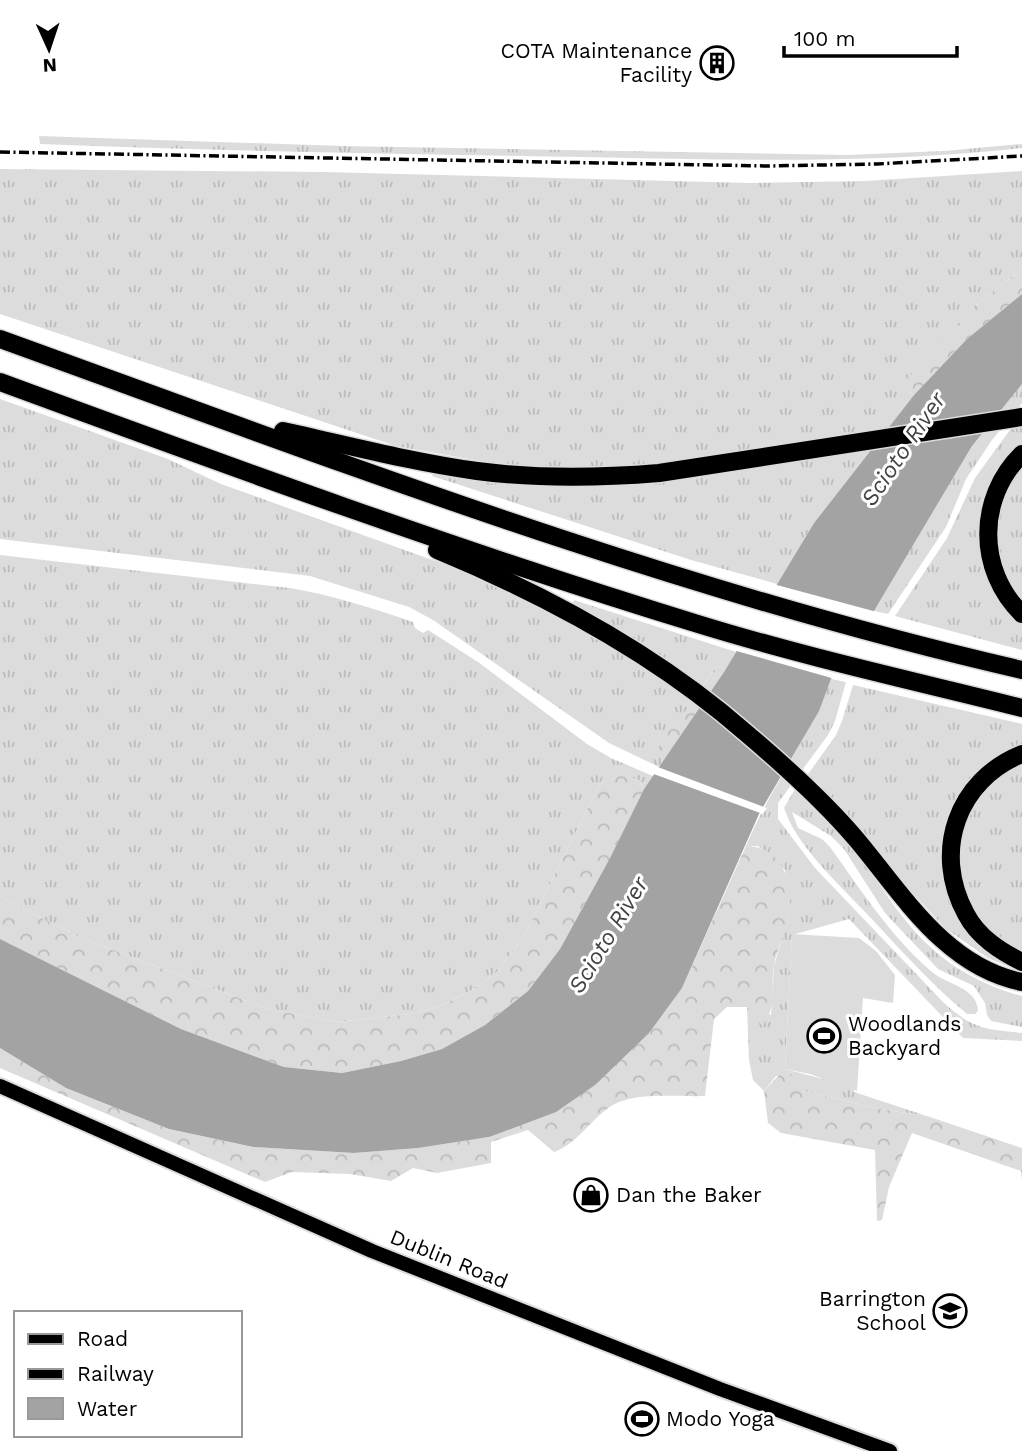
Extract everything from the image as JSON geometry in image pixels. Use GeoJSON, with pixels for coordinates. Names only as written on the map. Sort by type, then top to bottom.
{"type":"FeatureCollection","features":[{"type":"Feature","properties":{"kind":"highway"},"geometry":{"type":"LineString","coordinates":[[0,340],[612,557],[849,626],[1022,670]]}},
{"type":"Feature","properties":{"kind":"highway"},"geometry":{"type":"LineString","coordinates":[[0,382],[253,475],[506,562],[701,625],[1022,708]]}},
{"type":"Feature","properties":{"kind":"highway"},"geometry":{"type":"LineString","coordinates":[[208,414],[408,459],[477,471],[544,477],[659,473],[1022,417]]}},
{"type":"Feature","properties":{"kind":"highway"},"geometry":{"type":"LineString","coordinates":[[1022,454],[999,483],[992,499],[988,531],[990,561],[999,585],[1022,614]]}},
{"type":"Feature","properties":{"kind":"highway"},"geometry":{"type":"LineString","coordinates":[[253,475],[500,576],[584,620],[678,678],[745,732],[811,792],[856,839],[903,898],[946,944],[981,967],[1010,980],[1022,982]]}},
{"type":"Feature","properties":{"kind":"highway"},"geometry":{"type":"LineString","coordinates":[[1022,754],[1004,761],[989,772],[963,803],[956,822],[951,859],[954,882],[966,915],[991,943],[1022,962]]}},
{"type":"Feature","properties":{"kind":"main road","name":"Dublin Road"},"geometry":{"type":"LineString","coordinates":[[0,1086],[372,1251],[727,1392],[890,1451]]}},
{"type":"Feature","properties":{"kind":"green space"},"geometry":{"type":"Polygon","coordinates":[[[39,136],[343,146],[847,155],[1022,144],[1022,148],[858,159],[694,159],[40,144],[39,136]]]}},
{"type":"Feature","properties":{"kind":"green space"},"geometry":{"type":"Polygon","coordinates":[[[0,169],[323,172],[749,183],[865,181],[1022,171],[1022,269],[972,308],[907,390],[914,395],[814,523],[777,584],[691,560],[432,476],[435,469],[474,476],[647,466],[550,469],[497,464],[396,446],[0,314],[0,169]]]}},
{"type":"Feature","properties":{"kind":"green space"},"geometry":{"type":"Polygon","coordinates":[[[1022,269],[1022,294],[967,339],[914,395],[907,390],[907,379],[972,308],[1022,269]]]}},
{"type":"Feature","properties":{"kind":"green space"},"geometry":{"type":"Polygon","coordinates":[[[1022,384],[1022,403],[992,440],[966,479],[946,527],[888,614],[874,611],[972,446],[1022,384]]]}},
{"type":"Feature","properties":{"kind":"green space"},"geometry":{"type":"Polygon","coordinates":[[[0,399],[168,459],[221,484],[452,567],[683,673],[572,605],[574,600],[736,652],[724,672],[722,666],[715,668],[658,752],[663,762],[659,767],[609,743],[433,620],[409,607],[310,576],[0,539],[0,399]]]}},
{"type":"Feature","properties":{"kind":"green space"},"geometry":{"type":"Polygon","coordinates":[[[1022,426],[1022,448],[980,532],[983,562],[1009,612],[1022,625],[1022,650],[895,616],[947,538],[975,478],[1012,427],[1022,426]]]}},
{"type":"Feature","properties":{"kind":"green space"},"geometry":{"type":"Polygon","coordinates":[[[1022,468],[1022,604],[1000,567],[996,537],[1000,507],[1022,468]]]}},
{"type":"Feature","properties":{"kind":"green space"},"geometry":{"type":"Polygon","coordinates":[[[0,555],[290,588],[337,598],[413,622],[415,628],[423,633],[428,630],[478,662],[587,744],[611,758],[653,776],[644,789],[639,780],[603,778],[524,936],[498,971],[476,988],[438,1007],[410,1014],[337,1022],[268,1009],[79,937],[0,897],[0,555]]]}},
{"type":"Feature","properties":{"kind":"green space"},"geometry":{"type":"Polygon","coordinates":[[[722,666],[724,672],[663,762],[657,752],[661,741],[715,668],[722,666]]]}},
{"type":"Feature","properties":{"kind":"green space"},"geometry":{"type":"Polygon","coordinates":[[[831,679],[846,682],[835,721],[828,735],[778,803],[778,819],[815,868],[943,1002],[971,1023],[1022,1033],[1022,1041],[963,1038],[849,919],[792,935],[785,1069],[854,1087],[854,1092],[927,1116],[880,1109],[804,1091],[790,1076],[776,1076],[764,1091],[753,1080],[749,1060],[747,1007],[771,1015],[774,966],[789,914],[785,870],[758,846],[746,846],[812,722],[831,679]]]}},
{"type":"Feature","properties":{"kind":"green space"},"geometry":{"type":"Polygon","coordinates":[[[853,685],[1022,724],[1022,747],[964,791],[952,901],[1020,966],[1018,971],[988,958],[946,929],[806,777],[836,735],[853,685]]]}},
{"type":"Feature","properties":{"kind":"green space"},"geometry":{"type":"Polygon","coordinates":[[[1022,763],[1022,953],[1001,940],[983,923],[962,881],[959,858],[961,834],[969,812],[996,776],[1022,763]]]}},
{"type":"Feature","properties":{"kind":"green space"},"geometry":{"type":"Polygon","coordinates":[[[617,772],[639,780],[644,789],[560,949],[528,991],[485,1025],[442,1049],[401,1061],[342,1073],[284,1067],[181,1029],[0,939],[0,897],[79,937],[268,1009],[337,1022],[410,1014],[438,1007],[476,988],[498,971],[524,936],[603,778],[617,772]]]}},
{"type":"Feature","properties":{"kind":"green space"},"geometry":{"type":"Polygon","coordinates":[[[795,789],[843,837],[906,921],[930,947],[973,977],[1022,996],[1022,1027],[991,1021],[985,1003],[974,986],[938,969],[885,913],[844,849],[831,836],[792,812],[798,828],[822,839],[830,847],[903,944],[932,972],[973,997],[978,1011],[975,1014],[967,1014],[903,953],[820,864],[799,837],[784,808],[795,789]]]}},
{"type":"Feature","properties":{"kind":"green space"},"geometry":{"type":"Polygon","coordinates":[[[746,846],[759,848],[778,860],[788,881],[790,893],[788,918],[774,965],[772,1004],[767,1019],[762,1026],[747,1007],[727,1007],[714,1019],[705,1096],[657,1096],[622,1101],[605,1110],[571,1143],[554,1152],[528,1130],[491,1142],[491,1163],[437,1173],[413,1168],[391,1181],[350,1174],[292,1172],[265,1182],[0,1068],[0,1048],[66,1088],[169,1129],[252,1147],[354,1153],[418,1148],[489,1137],[682,988],[746,846]]]}},
{"type":"Feature","properties":{"kind":"green space","name":"Woodlands Backyard"},"geometry":{"type":"Polygon","coordinates":[[[792,934],[859,938],[876,951],[895,975],[893,1003],[863,998],[857,1091],[810,1074],[785,1069],[792,934]]]}},
{"type":"Feature","properties":{"kind":"green space"},"geometry":{"type":"Polygon","coordinates":[[[785,1069],[804,1091],[880,1109],[927,1116],[1022,1148],[1022,1180],[1021,1171],[912,1133],[889,1187],[882,1220],[877,1221],[875,1150],[781,1133],[768,1123],[764,1091],[785,1069]]]}},
{"type":"Feature","properties":{"kind":"water","name":"Scioto River"},"geometry":{"type":"Polygon","coordinates":[[[1022,294],[1022,384],[972,446],[831,679],[819,711],[759,814],[682,988],[649,1033],[595,1085],[556,1112],[489,1137],[418,1148],[354,1153],[253,1147],[169,1129],[66,1088],[0,1048],[0,939],[181,1029],[284,1067],[342,1073],[401,1061],[442,1049],[485,1025],[528,991],[560,949],[644,789],[724,672],[814,523],[914,395],[967,339],[1022,294]]]}},
{"type":"Feature","properties":{"kind":"pier"},"geometry":{"type":"Polygon","coordinates":[[[773,584],[877,612],[835,679],[733,650],[773,584]]]}},
{"type":"Feature","properties":{"kind":"pier"},"geometry":{"type":"Polygon","coordinates":[[[655,766],[767,808],[763,814],[651,773],[655,766]]]}},
{"type":"Feature","properties":{"kind":"railway"},"geometry":{"type":"LineString","coordinates":[[0,152],[767,166],[877,164],[1022,156]]}},
{"type":"Feature","properties":{"kind":"place","name":"COTA Maintenance Facility"},"geometry":{"type":"Point","coordinates":[717,63]}},
{"type":"Feature","properties":{"kind":"place","name":"Woodlands Backyard"},"geometry":{"type":"Point","coordinates":[824,1036]}},
{"type":"Feature","properties":{"kind":"place","name":"Dan the Baker"},"geometry":{"type":"Point","coordinates":[591,1195]}},
{"type":"Feature","properties":{"kind":"place","name":"Barrington School"},"geometry":{"type":"Point","coordinates":[950,1311]}},
{"type":"Feature","properties":{"kind":"place","name":"Modo Yoga"},"geometry":{"type":"Point","coordinates":[642,1419]}}]}
